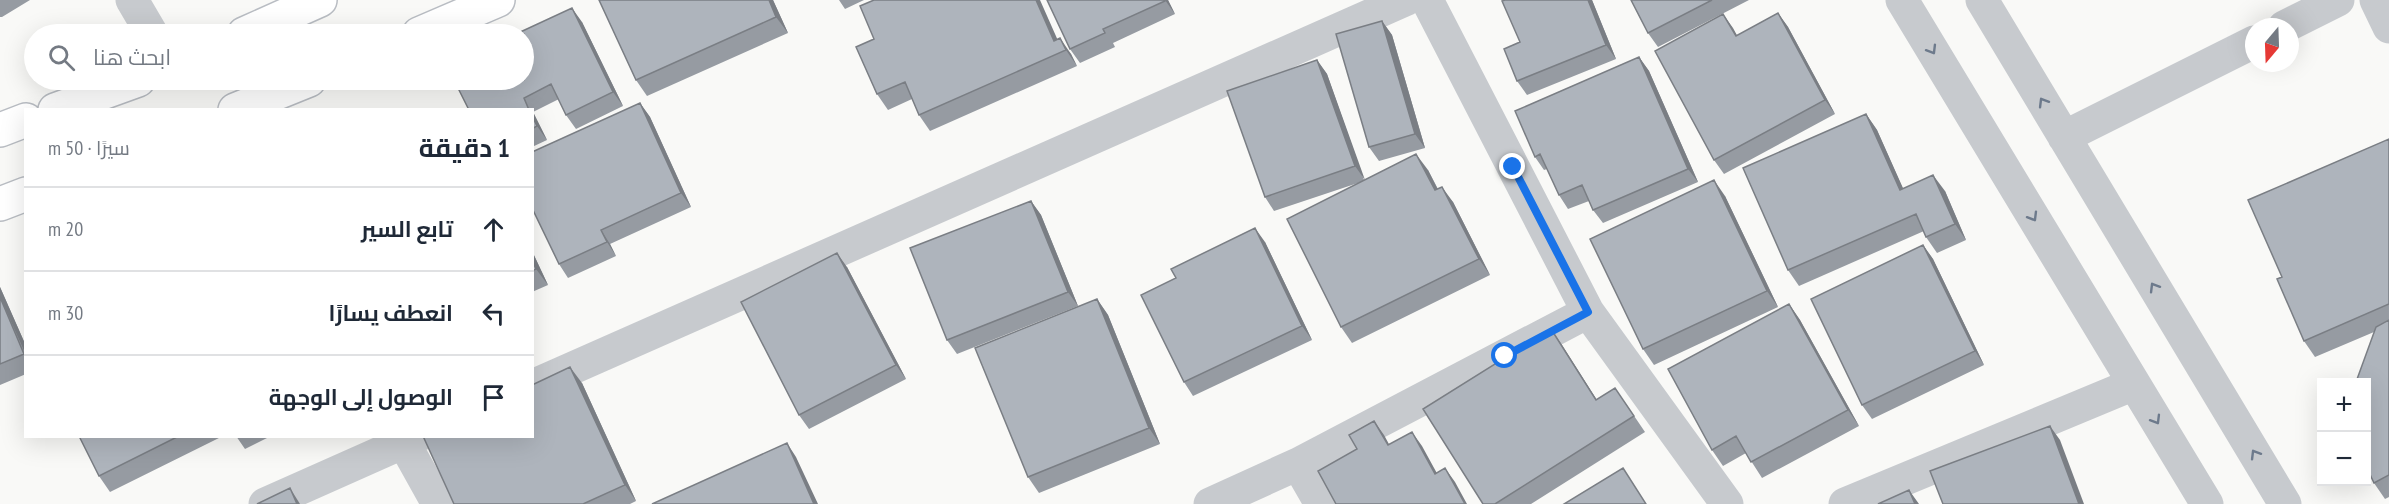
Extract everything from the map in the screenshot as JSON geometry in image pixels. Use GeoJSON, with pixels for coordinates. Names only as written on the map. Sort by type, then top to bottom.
{"type":"FeatureCollection","features":[{"type":"Feature","properties":{"kind":"main road"},"geometry":{"type":"LineString","coordinates":[[266,24],[320,0]]}},
{"type":"Feature","properties":{"kind":"main road"},"geometry":{"type":"LineString","coordinates":[[442,24],[498,0]]}},
{"type":"Feature","properties":{"kind":"main road"},"geometry":{"type":"LineString","coordinates":[[61,108],[110,90]]}},
{"type":"Feature","properties":{"kind":"main road"},"geometry":{"type":"LineString","coordinates":[[240,108],[284,90]]}},
{"type":"Feature","properties":{"kind":"main road"},"geometry":{"type":"LineString","coordinates":[[0,130],[24,121]]}},
{"type":"Feature","properties":{"kind":"main road"},"geometry":{"type":"LineString","coordinates":[[0,204],[24,195]]}},
{"type":"Feature","properties":{"kind":"street"},"geometry":{"type":"LineString","coordinates":[[132,0],[146,24]]}},
{"type":"Feature","properties":{"kind":"street"},"geometry":{"type":"LineString","coordinates":[[534,385],[1405,0]]}},
{"type":"Feature","properties":{"kind":"street"},"geometry":{"type":"LineString","coordinates":[[1427,0],[1588,312],[1727,504]]}},
{"type":"Feature","properties":{"kind":"street"},"geometry":{"type":"LineString","coordinates":[[1902,0],[2207,504]]}},
{"type":"Feature","properties":{"kind":"street"},"geometry":{"type":"LineString","coordinates":[[1982,0],[2285,504]]}},
{"type":"Feature","properties":{"kind":"street"},"geometry":{"type":"LineString","coordinates":[[2299,20],[2338,0]]}},
{"type":"Feature","properties":{"kind":"street"},"geometry":{"type":"LineString","coordinates":[[2376,0],[2389,27]]}},
{"type":"Feature","properties":{"kind":"street"},"geometry":{"type":"LineString","coordinates":[[2064,137],[2245,46]]}},
{"type":"Feature","properties":{"kind":"street"},"geometry":{"type":"LineString","coordinates":[[1210,504],[1298,464],[1588,312]]}},
{"type":"Feature","properties":{"kind":"street"},"geometry":{"type":"LineString","coordinates":[[1845,504],[2134,384]]}},
{"type":"Feature","properties":{"kind":"street"},"geometry":{"type":"LineString","coordinates":[[265,504],[411,440],[438,504]]}},
{"type":"Feature","properties":{"kind":"street"},"geometry":{"type":"LineString","coordinates":[[1298,464],[1321,504]]}},
{"type":"Feature","properties":{"kind":"building"},"geometry":{"type":"Polygon","coordinates":[[[599,0],[769,0],[776,17],[636,80],[599,0]]]}},
{"type":"Feature","properties":{"kind":"building"},"geometry":{"type":"Polygon","coordinates":[[[874,0],[1036,0],[1054,41],[1060,38],[1066,50],[919,115],[905,82],[877,94],[856,47],[874,39],[860,6],[874,0]]]}},
{"type":"Feature","properties":{"kind":"building"},"geometry":{"type":"Polygon","coordinates":[[[1047,0],[1165,1],[1103,29],[1105,33],[1070,49],[1047,0]]]}},
{"type":"Feature","properties":{"kind":"building"},"geometry":{"type":"Polygon","coordinates":[[[1588,0],[1606,45],[1517,81],[1504,49],[1520,42],[1502,1],[1588,0]]]}},
{"type":"Feature","properties":{"kind":"building"},"geometry":{"type":"Polygon","coordinates":[[[1631,0],[1712,0],[1648,33],[1631,0]]]}},
{"type":"Feature","properties":{"kind":"building"},"geometry":{"type":"Polygon","coordinates":[[[572,8],[613,92],[566,115],[551,84],[524,98],[528,108],[468,108],[459,90],[534,90],[534,26],[572,8]]]}},
{"type":"Feature","properties":{"kind":"building"},"geometry":{"type":"Polygon","coordinates":[[[1778,13],[1825,100],[1714,160],[1655,51],[1723,14],[1736,36],[1778,13]]]}},
{"type":"Feature","properties":{"kind":"building"},"geometry":{"type":"Polygon","coordinates":[[[1382,21],[1415,134],[1369,147],[1336,34],[1382,21]]]}},
{"type":"Feature","properties":{"kind":"building"},"geometry":{"type":"Polygon","coordinates":[[[1639,57],[1688,169],[1593,210],[1582,185],[1559,195],[1540,154],[1535,157],[1515,111],[1639,57]]]}},
{"type":"Feature","properties":{"kind":"building"},"geometry":{"type":"Polygon","coordinates":[[[1317,60],[1355,166],[1265,197],[1227,91],[1317,60]]]}},
{"type":"Feature","properties":{"kind":"building"},"geometry":{"type":"Polygon","coordinates":[[[640,103],[681,193],[601,230],[607,242],[559,264],[534,212],[534,151],[640,103]]]}},
{"type":"Feature","properties":{"kind":"building"},"geometry":{"type":"Polygon","coordinates":[[[1866,114],[1900,190],[1933,175],[1955,224],[1926,237],[1916,214],[1788,270],[1743,168],[1866,114]]]}},
{"type":"Feature","properties":{"kind":"building"},"geometry":{"type":"Polygon","coordinates":[[[2389,139],[2389,304],[2304,341],[2277,279],[2282,277],[2248,200],[2389,139]]]}},
{"type":"Feature","properties":{"kind":"building"},"geometry":{"type":"Polygon","coordinates":[[[1416,154],[1435,190],[1442,187],[1479,259],[1341,327],[1287,219],[1416,154]]]}},
{"type":"Feature","properties":{"kind":"building"},"geometry":{"type":"Polygon","coordinates":[[[1714,180],[1767,291],[1643,349],[1590,239],[1714,180]]]}},
{"type":"Feature","properties":{"kind":"building"},"geometry":{"type":"Polygon","coordinates":[[[1031,201],[1068,292],[947,340],[910,248],[1031,201]]]}},
{"type":"Feature","properties":{"kind":"building"},"geometry":{"type":"Polygon","coordinates":[[[1255,228],[1302,326],[1184,382],[1141,295],[1176,278],[1171,269],[1255,228]]]}},
{"type":"Feature","properties":{"kind":"building"},"geometry":{"type":"Polygon","coordinates":[[[1923,245],[1975,351],[1862,405],[1811,299],[1923,245]]]}},
{"type":"Feature","properties":{"kind":"building"},"geometry":{"type":"Polygon","coordinates":[[[837,253],[896,365],[799,415],[741,302],[837,253]]]}},
{"type":"Feature","properties":{"kind":"building"},"geometry":{"type":"Polygon","coordinates":[[[0,297],[24,354],[0,364],[0,297]]]}},
{"type":"Feature","properties":{"kind":"building"},"geometry":{"type":"Polygon","coordinates":[[[1097,299],[1149,428],[1028,477],[975,348],[1097,299]]]}},
{"type":"Feature","properties":{"kind":"building"},"geometry":{"type":"Polygon","coordinates":[[[1789,304],[1848,410],[1751,462],[1736,436],[1712,450],[1668,369],[1789,304]]]}},
{"type":"Feature","properties":{"kind":"building"},"geometry":{"type":"Polygon","coordinates":[[[2389,320],[2389,475],[2374,483],[2371,477],[2371,378],[2357,378],[2376,327],[2389,320]]]}},
{"type":"Feature","properties":{"kind":"building"},"geometry":{"type":"Polygon","coordinates":[[[1551,329],[1596,400],[1615,388],[1634,416],[1495,504],[1483,504],[1423,409],[1551,329]]]}},
{"type":"Feature","properties":{"kind":"building"},"geometry":{"type":"Polygon","coordinates":[[[570,367],[625,485],[583,504],[454,504],[424,438],[534,438],[534,384],[570,367]]]}},
{"type":"Feature","properties":{"kind":"building"},"geometry":{"type":"Polygon","coordinates":[[[1374,421],[1388,445],[1412,432],[1435,474],[1445,468],[1465,504],[1336,504],[1318,471],[1357,449],[1349,435],[1374,421]]]}},
{"type":"Feature","properties":{"kind":"building"},"geometry":{"type":"Polygon","coordinates":[[[2050,426],[2079,504],[1943,504],[1930,471],[2050,426]]]}},
{"type":"Feature","properties":{"kind":"building"},"geometry":{"type":"Polygon","coordinates":[[[80,438],[175,438],[99,476],[80,438]]]}},
{"type":"Feature","properties":{"kind":"building"},"geometry":{"type":"Polygon","coordinates":[[[787,443],[814,504],[652,504],[787,443]]]}},
{"type":"Feature","properties":{"kind":"building"},"geometry":{"type":"Polygon","coordinates":[[[1623,468],[1646,504],[1564,504],[1623,468]]]}},
{"type":"Feature","properties":{"kind":"building"},"geometry":{"type":"Polygon","coordinates":[[[290,488],[297,504],[257,504],[290,488]]]}},
{"type":"Feature","properties":{"kind":"building"},"geometry":{"type":"Polygon","coordinates":[[[1909,490],[1915,504],[1878,504],[1909,490]]]}},
{"type":"Feature","properties":{"kind":"route"},"geometry":{"type":"LineString","coordinates":[[1505,356],[1588,312],[1513,167]]}}]}
